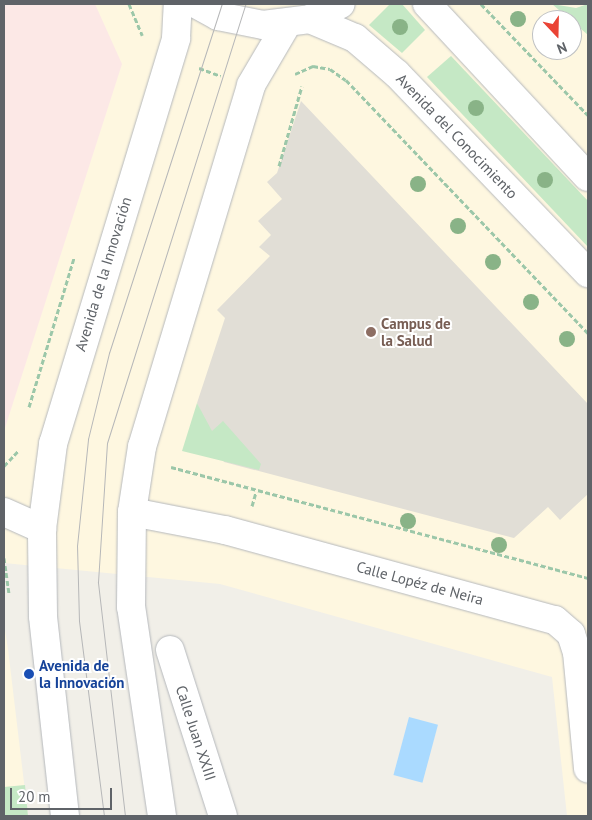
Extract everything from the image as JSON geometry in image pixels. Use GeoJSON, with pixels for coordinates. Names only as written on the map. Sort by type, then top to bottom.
{"type":"FeatureCollection","features":[{"type":"Feature","properties":{"kind":"main road","name":"Avenida de la Innovación"},"geometry":{"type":"LineString","coordinates":[[65,816],[44,625],[42,529],[53,444],[66,392],[176,38],[178,4]]}},
{"type":"Feature","properties":{"kind":"main road"},"geometry":{"type":"LineString","coordinates":[[196,4],[240,22],[299,21],[341,4]]}},
{"type":"Feature","properties":{"kind":"main road"},"geometry":{"type":"LineString","coordinates":[[427,4],[457,40],[588,177]]}},
{"type":"Feature","properties":{"kind":"main road"},"geometry":{"type":"LineString","coordinates":[[162,816],[131,607],[132,512],[146,428],[251,85],[299,21]]}},
{"type":"Feature","properties":{"kind":"main road","name":"Avenida del Conocimiento"},"geometry":{"type":"LineString","coordinates":[[299,21],[355,38],[408,85],[588,273]]}},
{"type":"Feature","properties":{"kind":"main road"},"geometry":{"type":"LineString","coordinates":[[4,512],[42,529]]}},
{"type":"Feature","properties":{"kind":"main road","name":"Calle Lopéz de Neira"},"geometry":{"type":"LineString","coordinates":[[132,512],[232,532],[555,620],[571,634],[577,652],[588,768]]}},
{"type":"Feature","properties":{"kind":"main road","name":"Calle Juan XXIII"},"geometry":{"type":"LineString","coordinates":[[170,650],[223,816]]}},
{"type":"Feature","properties":{"kind":"path"},"geometry":{"type":"LineString","coordinates":[[129,4],[142,41]]}},
{"type":"Feature","properties":{"kind":"path"},"geometry":{"type":"LineString","coordinates":[[481,4],[588,116]]}},
{"type":"Feature","properties":{"kind":"path"},"geometry":{"type":"LineString","coordinates":[[457,40],[488,11]]}},
{"type":"Feature","properties":{"kind":"path"},"geometry":{"type":"LineString","coordinates":[[194,66],[227,78]]}},
{"type":"Feature","properties":{"kind":"path"},"geometry":{"type":"LineString","coordinates":[[290,81],[294,74],[313,66],[330,69],[379,113],[588,333]]}},
{"type":"Feature","properties":{"kind":"path"},"geometry":{"type":"LineString","coordinates":[[379,113],[408,85]]}},
{"type":"Feature","properties":{"kind":"path"},"geometry":{"type":"LineString","coordinates":[[279,166],[276,163],[302,86]]}},
{"type":"Feature","properties":{"kind":"path"},"geometry":{"type":"LineString","coordinates":[[170,458],[168,466],[256,492],[588,578]]}},
{"type":"Feature","properties":{"kind":"shaded area"},"geometry":{"type":"Polygon","coordinates":[[[4,4],[588,4],[588,816],[567,816],[552,677],[220,584],[4,563],[4,4]]]}},
{"type":"Feature","properties":{"kind":"shaded area"},"geometry":{"type":"Polygon","coordinates":[[[4,4],[95,4],[122,64],[4,431],[4,4]]]}},
{"type":"Feature","properties":{"kind":"shaded area","name":"Campus de la Salud"},"geometry":{"type":"Polygon","coordinates":[[[301,101],[588,404],[588,494],[560,520],[548,507],[514,538],[224,462],[197,403],[225,318],[217,310],[270,256],[259,247],[271,235],[258,221],[282,199],[267,182],[277,173],[301,101]]]}},
{"type":"Feature","properties":{"kind":"shaded area"},"geometry":{"type":"Polygon","coordinates":[[[4,624],[8,649],[28,816],[4,816],[4,624]]]}},
{"type":"Feature","properties":{"kind":"green space"},"geometry":{"type":"Polygon","coordinates":[[[390,4],[402,4],[425,30],[402,53],[369,25],[390,4]]]}},
{"type":"Feature","properties":{"kind":"green space"},"geometry":{"type":"Polygon","coordinates":[[[552,4],[576,8],[588,4],[588,35],[582,30],[582,10],[559,10],[552,4]]]}},
{"type":"Feature","properties":{"kind":"green space"},"geometry":{"type":"Polygon","coordinates":[[[451,56],[588,201],[588,247],[427,77],[451,56]]]}},
{"type":"Feature","properties":{"kind":"green space"},"geometry":{"type":"Polygon","coordinates":[[[197,403],[212,431],[223,421],[261,464],[259,470],[182,451],[197,403]]]}},
{"type":"Feature","properties":{"kind":"green space"},"geometry":{"type":"Polygon","coordinates":[[[25,785],[28,816],[4,816],[4,787],[25,785]]]}},
{"type":"Feature","properties":{"kind":"water"},"geometry":{"type":"Polygon","coordinates":[[[409,717],[438,725],[422,783],[393,775],[409,717]]]}},
{"type":"Feature","properties":{"kind":"tram line"},"geometry":{"type":"LineString","coordinates":[[104,816],[79,621],[77,546],[88,439],[109,353],[222,4]]}},
{"type":"Feature","properties":{"kind":"tram line"},"geometry":{"type":"LineString","coordinates":[[125,816],[98,582],[107,443],[245,4]]}},
{"type":"Feature","properties":{"kind":"place","name":"Campus de la Salud"},"geometry":{"type":"Point","coordinates":[371,332]}},
{"type":"Feature","properties":{"kind":"place","name":"Avenida de la Innovación"},"geometry":{"type":"Point","coordinates":[29,674]}}]}
